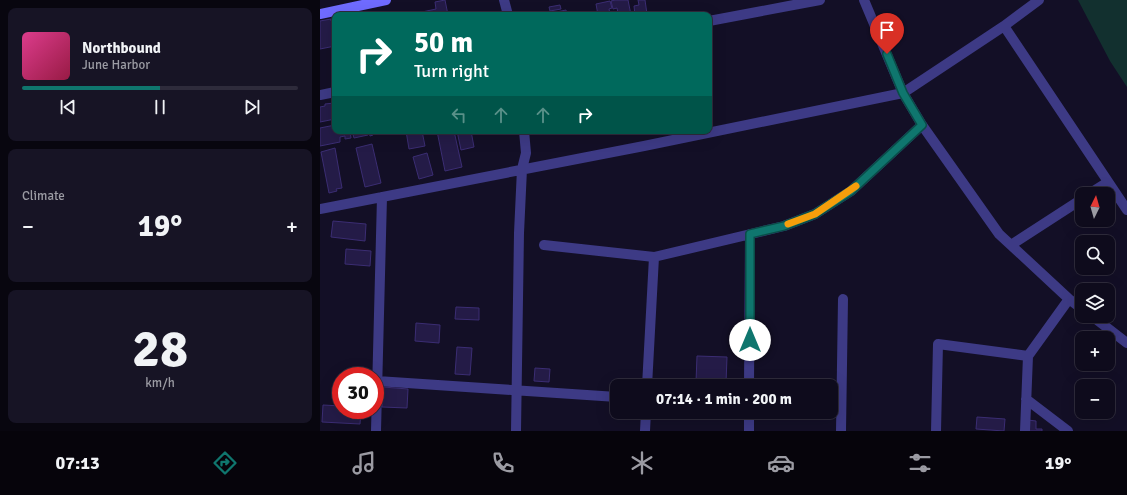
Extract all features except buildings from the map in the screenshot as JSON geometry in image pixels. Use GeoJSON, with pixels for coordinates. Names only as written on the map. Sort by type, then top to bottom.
{"type":"FeatureCollection","features":[{"type":"Feature","properties":{"kind":"street"},"geometry":{"type":"LineString","coordinates":[[320,14],[386,0]]}},
{"type":"Feature","properties":{"kind":"street"},"geometry":{"type":"LineString","coordinates":[[504,0],[507,12]]}},
{"type":"Feature","properties":{"kind":"street"},"geometry":{"type":"LineString","coordinates":[[712,20],[820,0]]}},
{"type":"Feature","properties":{"kind":"street"},"geometry":{"type":"LineString","coordinates":[[864,0],[903,93],[922,125],[999,234],[1075,303]]}},
{"type":"Feature","properties":{"kind":"street"},"geometry":{"type":"LineString","coordinates":[[712,133],[903,93],[1004,26],[1039,0]]}},
{"type":"Feature","properties":{"kind":"street"},"geometry":{"type":"LineString","coordinates":[[1004,26],[1127,210]]}},
{"type":"Feature","properties":{"kind":"street"},"geometry":{"type":"LineString","coordinates":[[320,95],[332,93]]}},
{"type":"Feature","properties":{"kind":"street"},"geometry":{"type":"LineString","coordinates":[[544,245],[654,257],[784,226],[815,214],[851,191],[922,125]]}},
{"type":"Feature","properties":{"kind":"street"},"geometry":{"type":"LineString","coordinates":[[516,431],[519,233],[522,169],[526,153],[524,134]]}},
{"type":"Feature","properties":{"kind":"street"},"geometry":{"type":"LineString","coordinates":[[320,209],[705,134]]}},
{"type":"Feature","properties":{"kind":"street"},"geometry":{"type":"LineString","coordinates":[[1100,187],[1108,182]]}},
{"type":"Feature","properties":{"kind":"street"},"geometry":{"type":"LineString","coordinates":[[377,367],[382,197]]}},
{"type":"Feature","properties":{"kind":"street"},"geometry":{"type":"LineString","coordinates":[[1011,245],[1075,204]]}},
{"type":"Feature","properties":{"kind":"street"},"geometry":{"type":"LineString","coordinates":[[749,379],[750,234]]}},
{"type":"Feature","properties":{"kind":"street"},"geometry":{"type":"LineString","coordinates":[[647,379],[654,257]]}},
{"type":"Feature","properties":{"kind":"street"},"geometry":{"type":"LineString","coordinates":[[841,431],[843,299]]}},
{"type":"Feature","properties":{"kind":"street"},"geometry":{"type":"LineString","coordinates":[[1025,431],[1028,356],[1069,299]]}},
{"type":"Feature","properties":{"kind":"street"},"geometry":{"type":"LineString","coordinates":[[1101,323],[1127,343]]}},
{"type":"Feature","properties":{"kind":"street"},"geometry":{"type":"LineString","coordinates":[[936,431],[938,344],[1028,356]]}},
{"type":"Feature","properties":{"kind":"street"},"geometry":{"type":"LineString","coordinates":[[384,381],[610,397]]}},
{"type":"Feature","properties":{"kind":"street"},"geometry":{"type":"LineString","coordinates":[[1026,399],[1068,431]]}},
{"type":"Feature","properties":{"kind":"street"},"geometry":{"type":"LineString","coordinates":[[376,419],[376,431]]}},
{"type":"Feature","properties":{"kind":"street"},"geometry":{"type":"LineString","coordinates":[[645,431],[646,419]]}},
{"type":"Feature","properties":{"kind":"street"},"geometry":{"type":"LineString","coordinates":[[749,419],[749,431]]}},
{"type":"Feature","properties":{"kind":"green space"},"geometry":{"type":"Polygon","coordinates":[[[1078,0],[1127,0],[1127,87],[1110,61],[1078,0]]]}},
{"type":"Feature","properties":{"kind":"slow traffic"},"geometry":{"type":"LineString","coordinates":[[788,224],[815,214],[851,191],[856,186]]}},
{"type":"Feature","properties":{"kind":"route"},"geometry":{"type":"LineString","coordinates":[[750,340],[750,234],[784,226],[815,214],[851,191],[922,125],[903,93],[887,54]]}}]}
